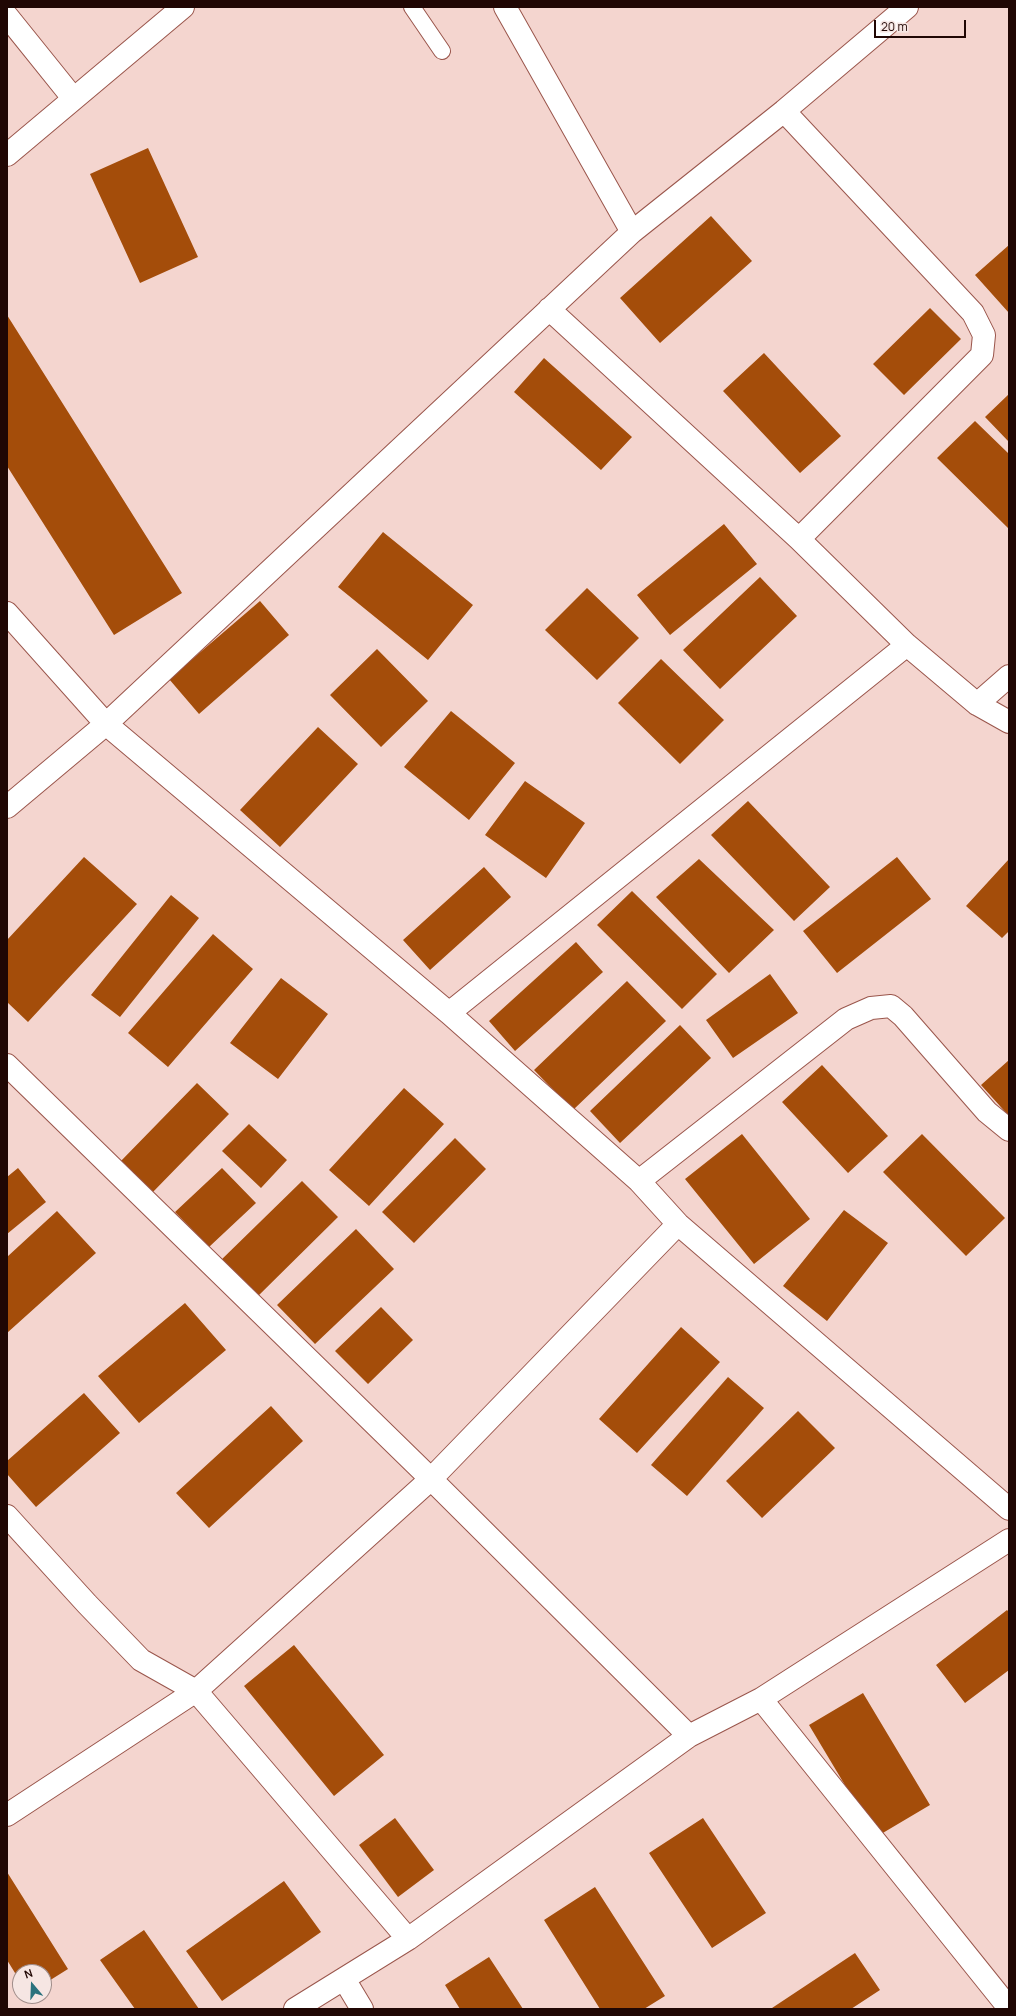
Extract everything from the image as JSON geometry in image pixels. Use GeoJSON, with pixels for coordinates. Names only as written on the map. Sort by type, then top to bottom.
{"type":"FeatureCollection","features":[{"type":"Feature","properties":{"kind":"street"},"geometry":{"type":"LineString","coordinates":[[7,155],[183,7]]}},
{"type":"Feature","properties":{"kind":"street"},"geometry":{"type":"LineString","coordinates":[[505,7],[632,232]]}},
{"type":"Feature","properties":{"kind":"street"},"geometry":{"type":"LineString","coordinates":[[7,807],[106,724],[632,232],[784,111],[907,7]]}},
{"type":"Feature","properties":{"kind":"street"},"geometry":{"type":"LineString","coordinates":[[7,16],[73,98]]}},
{"type":"Feature","properties":{"kind":"street"},"geometry":{"type":"LineString","coordinates":[[784,111],[973,313],[984,335],[982,355],[799,539]]}},
{"type":"Feature","properties":{"kind":"street"},"geometry":{"type":"LineString","coordinates":[[549,309],[799,539],[908,645],[977,704],[1009,722]]}},
{"type":"Feature","properties":{"kind":"street"},"geometry":{"type":"LineString","coordinates":[[7,613],[106,724],[449,1014],[639,1181],[678,1224],[1009,1509]]}},
{"type":"Feature","properties":{"kind":"street"},"geometry":{"type":"LineString","coordinates":[[449,1014],[908,645]]}},
{"type":"Feature","properties":{"kind":"street"},"geometry":{"type":"LineString","coordinates":[[977,704],[1009,676]]}},
{"type":"Feature","properties":{"kind":"street"},"geometry":{"type":"LineString","coordinates":[[639,1181],[846,1019],[871,1008],[891,1006],[903,1016],[987,1112],[1009,1130]]}},
{"type":"Feature","properties":{"kind":"street"},"geometry":{"type":"LineString","coordinates":[[7,1065],[431,1479],[689,1736]]}},
{"type":"Feature","properties":{"kind":"street"},"geometry":{"type":"LineString","coordinates":[[7,1815],[196,1691],[431,1479],[678,1224]]}},
{"type":"Feature","properties":{"kind":"street"},"geometry":{"type":"LineString","coordinates":[[7,1516],[86,1604],[141,1660],[196,1691],[408,1939]]}},
{"type":"Feature","properties":{"kind":"street"},"geometry":{"type":"LineString","coordinates":[[294,2009],[408,1939],[689,1736],[761,1699],[1009,1540]]}},
{"type":"Feature","properties":{"kind":"street"},"geometry":{"type":"LineString","coordinates":[[761,1699],[1009,2008]]}},
{"type":"Feature","properties":{"kind":"street"},"geometry":{"type":"LineString","coordinates":[[344,1979],[362,2009]]}},
{"type":"Feature","properties":{"kind":"lane"},"geometry":{"type":"LineString","coordinates":[[412,7],[442,51]]}},
{"type":"Feature","properties":{"kind":"building"},"geometry":{"type":"Polygon","coordinates":[[[148,148],[198,257],[140,283],[90,174],[148,148]]]}},
{"type":"Feature","properties":{"kind":"building"},"geometry":{"type":"Polygon","coordinates":[[[711,216],[752,261],[660,343],[620,298],[711,216]]]}},
{"type":"Feature","properties":{"kind":"building"},"geometry":{"type":"Polygon","coordinates":[[[1009,245],[1009,313],[975,275],[1009,245]]]}},
{"type":"Feature","properties":{"kind":"building"},"geometry":{"type":"Polygon","coordinates":[[[930,308],[961,339],[904,395],[873,364],[930,308]]]}},
{"type":"Feature","properties":{"kind":"building"},"geometry":{"type":"Polygon","coordinates":[[[7,315],[182,593],[114,635],[7,466],[7,315]]]}},
{"type":"Feature","properties":{"kind":"building"},"geometry":{"type":"Polygon","coordinates":[[[764,353],[841,436],[800,473],[723,391],[764,353]]]}},
{"type":"Feature","properties":{"kind":"building"},"geometry":{"type":"Polygon","coordinates":[[[544,358],[632,437],[601,470],[514,392],[544,358]]]}},
{"type":"Feature","properties":{"kind":"building"},"geometry":{"type":"Polygon","coordinates":[[[1009,394],[1009,442],[985,417],[1009,394]]]}},
{"type":"Feature","properties":{"kind":"building"},"geometry":{"type":"Polygon","coordinates":[[[975,421],[1009,454],[1009,529],[937,458],[975,421]]]}},
{"type":"Feature","properties":{"kind":"building"},"geometry":{"type":"Polygon","coordinates":[[[724,524],[757,564],[670,635],[637,595],[724,524]]]}},
{"type":"Feature","properties":{"kind":"building"},"geometry":{"type":"Polygon","coordinates":[[[383,532],[473,605],[428,660],[338,587],[383,532]]]}},
{"type":"Feature","properties":{"kind":"building"},"geometry":{"type":"Polygon","coordinates":[[[760,577],[797,616],[720,689],[683,650],[760,577]]]}},
{"type":"Feature","properties":{"kind":"building"},"geometry":{"type":"Polygon","coordinates":[[[587,588],[639,638],[597,680],[545,630],[587,588]]]}},
{"type":"Feature","properties":{"kind":"building"},"geometry":{"type":"Polygon","coordinates":[[[260,601],[289,635],[199,714],[169,679],[260,601]]]}},
{"type":"Feature","properties":{"kind":"building"},"geometry":{"type":"Polygon","coordinates":[[[377,649],[428,701],[381,747],[330,695],[377,649]]]}},
{"type":"Feature","properties":{"kind":"building"},"geometry":{"type":"Polygon","coordinates":[[[661,659],[724,720],[680,764],[618,703],[661,659]]]}},
{"type":"Feature","properties":{"kind":"building"},"geometry":{"type":"Polygon","coordinates":[[[451,711],[515,763],[469,820],[404,767],[451,711]]]}},
{"type":"Feature","properties":{"kind":"building"},"geometry":{"type":"Polygon","coordinates":[[[318,727],[358,764],[280,847],[240,810],[318,727]]]}},
{"type":"Feature","properties":{"kind":"building"},"geometry":{"type":"Polygon","coordinates":[[[525,781],[585,823],[546,878],[485,835],[525,781]]]}},
{"type":"Feature","properties":{"kind":"building"},"geometry":{"type":"Polygon","coordinates":[[[748,801],[830,887],[794,921],[711,835],[748,801]]]}},
{"type":"Feature","properties":{"kind":"building"},"geometry":{"type":"Polygon","coordinates":[[[84,857],[137,904],[28,1022],[7,1002],[7,940],[84,857]]]}},
{"type":"Feature","properties":{"kind":"building"},"geometry":{"type":"Polygon","coordinates":[[[897,857],[931,899],[837,973],[803,931],[897,857]]]}},
{"type":"Feature","properties":{"kind":"building"},"geometry":{"type":"Polygon","coordinates":[[[699,859],[774,930],[729,973],[656,897],[699,859]]]}},
{"type":"Feature","properties":{"kind":"building"},"geometry":{"type":"Polygon","coordinates":[[[1009,859],[1009,931],[1002,938],[966,906],[1009,859]]]}},
{"type":"Feature","properties":{"kind":"building"},"geometry":{"type":"Polygon","coordinates":[[[484,867],[511,897],[430,970],[403,940],[484,867]]]}},
{"type":"Feature","properties":{"kind":"building"},"geometry":{"type":"Polygon","coordinates":[[[632,891],[717,974],[682,1009],[597,925],[632,891]]]}},
{"type":"Feature","properties":{"kind":"building"},"geometry":{"type":"Polygon","coordinates":[[[171,895],[199,918],[120,1017],[91,995],[171,895]]]}},
{"type":"Feature","properties":{"kind":"building"},"geometry":{"type":"Polygon","coordinates":[[[213,934],[253,969],[168,1067],[128,1033],[213,934]]]}},
{"type":"Feature","properties":{"kind":"building"},"geometry":{"type":"Polygon","coordinates":[[[576,942],[603,972],[515,1051],[489,1021],[576,942]]]}},
{"type":"Feature","properties":{"kind":"building"},"geometry":{"type":"Polygon","coordinates":[[[770,974],[798,1013],[733,1058],[706,1020],[770,974]]]}},
{"type":"Feature","properties":{"kind":"building"},"geometry":{"type":"Polygon","coordinates":[[[281,978],[328,1014],[278,1079],[230,1043],[281,978]]]}},
{"type":"Feature","properties":{"kind":"building"},"geometry":{"type":"Polygon","coordinates":[[[627,981],[666,1021],[573,1110],[534,1070],[627,981]]]}},
{"type":"Feature","properties":{"kind":"building"},"geometry":{"type":"Polygon","coordinates":[[[680,1025],[711,1058],[620,1143],[590,1111],[680,1025]]]}},
{"type":"Feature","properties":{"kind":"building"},"geometry":{"type":"Polygon","coordinates":[[[1009,1060],[1009,1116],[981,1085],[1009,1060]]]}},
{"type":"Feature","properties":{"kind":"building"},"geometry":{"type":"Polygon","coordinates":[[[822,1065],[888,1136],[848,1173],[782,1102],[822,1065]]]}},
{"type":"Feature","properties":{"kind":"building"},"geometry":{"type":"Polygon","coordinates":[[[197,1083],[229,1114],[151,1194],[119,1163],[197,1083]]]}},
{"type":"Feature","properties":{"kind":"building"},"geometry":{"type":"Polygon","coordinates":[[[404,1088],[444,1124],[369,1206],[329,1170],[404,1088]]]}},
{"type":"Feature","properties":{"kind":"building"},"geometry":{"type":"Polygon","coordinates":[[[249,1124],[287,1160],[261,1188],[222,1151],[249,1124]]]}},
{"type":"Feature","properties":{"kind":"building"},"geometry":{"type":"Polygon","coordinates":[[[742,1134],[810,1219],[754,1264],[685,1179],[742,1134]]]}},
{"type":"Feature","properties":{"kind":"building"},"geometry":{"type":"Polygon","coordinates":[[[922,1134],[1005,1218],[966,1256],[883,1172],[922,1134]]]}},
{"type":"Feature","properties":{"kind":"building"},"geometry":{"type":"Polygon","coordinates":[[[455,1138],[486,1169],[414,1243],[382,1212],[455,1138]]]}},
{"type":"Feature","properties":{"kind":"building"},"geometry":{"type":"Polygon","coordinates":[[[18,1168],[46,1202],[7,1234],[7,1177],[18,1168]]]}},
{"type":"Feature","properties":{"kind":"building"},"geometry":{"type":"Polygon","coordinates":[[[222,1168],[256,1203],[209,1247],[175,1212],[222,1168]]]}},
{"type":"Feature","properties":{"kind":"building"},"geometry":{"type":"Polygon","coordinates":[[[302,1181],[338,1217],[254,1300],[218,1263],[302,1181]]]}},
{"type":"Feature","properties":{"kind":"building"},"geometry":{"type":"Polygon","coordinates":[[[844,1210],[888,1243],[827,1321],[783,1286],[844,1210]]]}},
{"type":"Feature","properties":{"kind":"building"},"geometry":{"type":"Polygon","coordinates":[[[57,1211],[96,1253],[7,1333],[7,1257],[57,1211]]]}},
{"type":"Feature","properties":{"kind":"building"},"geometry":{"type":"Polygon","coordinates":[[[356,1229],[394,1269],[315,1344],[277,1305],[356,1229]]]}},
{"type":"Feature","properties":{"kind":"building"},"geometry":{"type":"Polygon","coordinates":[[[185,1303],[226,1350],[139,1423],[98,1376],[185,1303]]]}},
{"type":"Feature","properties":{"kind":"building"},"geometry":{"type":"Polygon","coordinates":[[[381,1307],[413,1340],[368,1384],[335,1351],[381,1307]]]}},
{"type":"Feature","properties":{"kind":"building"},"geometry":{"type":"Polygon","coordinates":[[[681,1327],[720,1362],[637,1453],[599,1419],[681,1327]]]}},
{"type":"Feature","properties":{"kind":"building"},"geometry":{"type":"Polygon","coordinates":[[[728,1377],[764,1408],[687,1496],[651,1465],[728,1377]]]}},
{"type":"Feature","properties":{"kind":"building"},"geometry":{"type":"Polygon","coordinates":[[[84,1393],[120,1433],[36,1507],[7,1474],[7,1461],[84,1393]]]}},
{"type":"Feature","properties":{"kind":"building"},"geometry":{"type":"Polygon","coordinates":[[[271,1406],[303,1441],[209,1528],[176,1493],[271,1406]]]}},
{"type":"Feature","properties":{"kind":"building"},"geometry":{"type":"Polygon","coordinates":[[[798,1411],[835,1448],[762,1518],[726,1481],[798,1411]]]}},
{"type":"Feature","properties":{"kind":"building"},"geometry":{"type":"Polygon","coordinates":[[[1007,1610],[1009,1612],[1009,1670],[965,1703],[936,1665],[1007,1610]]]}},
{"type":"Feature","properties":{"kind":"building"},"geometry":{"type":"Polygon","coordinates":[[[294,1645],[384,1755],[334,1796],[244,1686],[294,1645]]]}},
{"type":"Feature","properties":{"kind":"building"},"geometry":{"type":"Polygon","coordinates":[[[863,1693],[930,1805],[876,1837],[809,1725],[863,1693]]]}},
{"type":"Feature","properties":{"kind":"building"},"geometry":{"type":"Polygon","coordinates":[[[395,1818],[434,1870],[398,1897],[359,1845],[395,1818]]]}},
{"type":"Feature","properties":{"kind":"building"},"geometry":{"type":"Polygon","coordinates":[[[703,1818],[766,1913],[712,1948],[649,1853],[703,1818]]]}},
{"type":"Feature","properties":{"kind":"building"},"geometry":{"type":"Polygon","coordinates":[[[7,1872],[68,1969],[52,1979],[52,1964],[12,1964],[12,1968],[7,1960],[7,1872]]]}},
{"type":"Feature","properties":{"kind":"building"},"geometry":{"type":"Polygon","coordinates":[[[284,1881],[321,1932],[222,2001],[186,1951],[284,1881]]]}},
{"type":"Feature","properties":{"kind":"building"},"geometry":{"type":"Polygon","coordinates":[[[595,1887],[665,1996],[644,2009],[600,2009],[544,1920],[595,1887]]]}},
{"type":"Feature","properties":{"kind":"building"},"geometry":{"type":"Polygon","coordinates":[[[144,1930],[199,2009],[135,2009],[100,1960],[144,1930]]]}},
{"type":"Feature","properties":{"kind":"building"},"geometry":{"type":"Polygon","coordinates":[[[855,1953],[880,1990],[851,2009],[772,2008],[855,1953]]]}},
{"type":"Feature","properties":{"kind":"building"},"geometry":{"type":"Polygon","coordinates":[[[489,1957],[523,2009],[460,2009],[445,1985],[489,1957]]]}}]}
